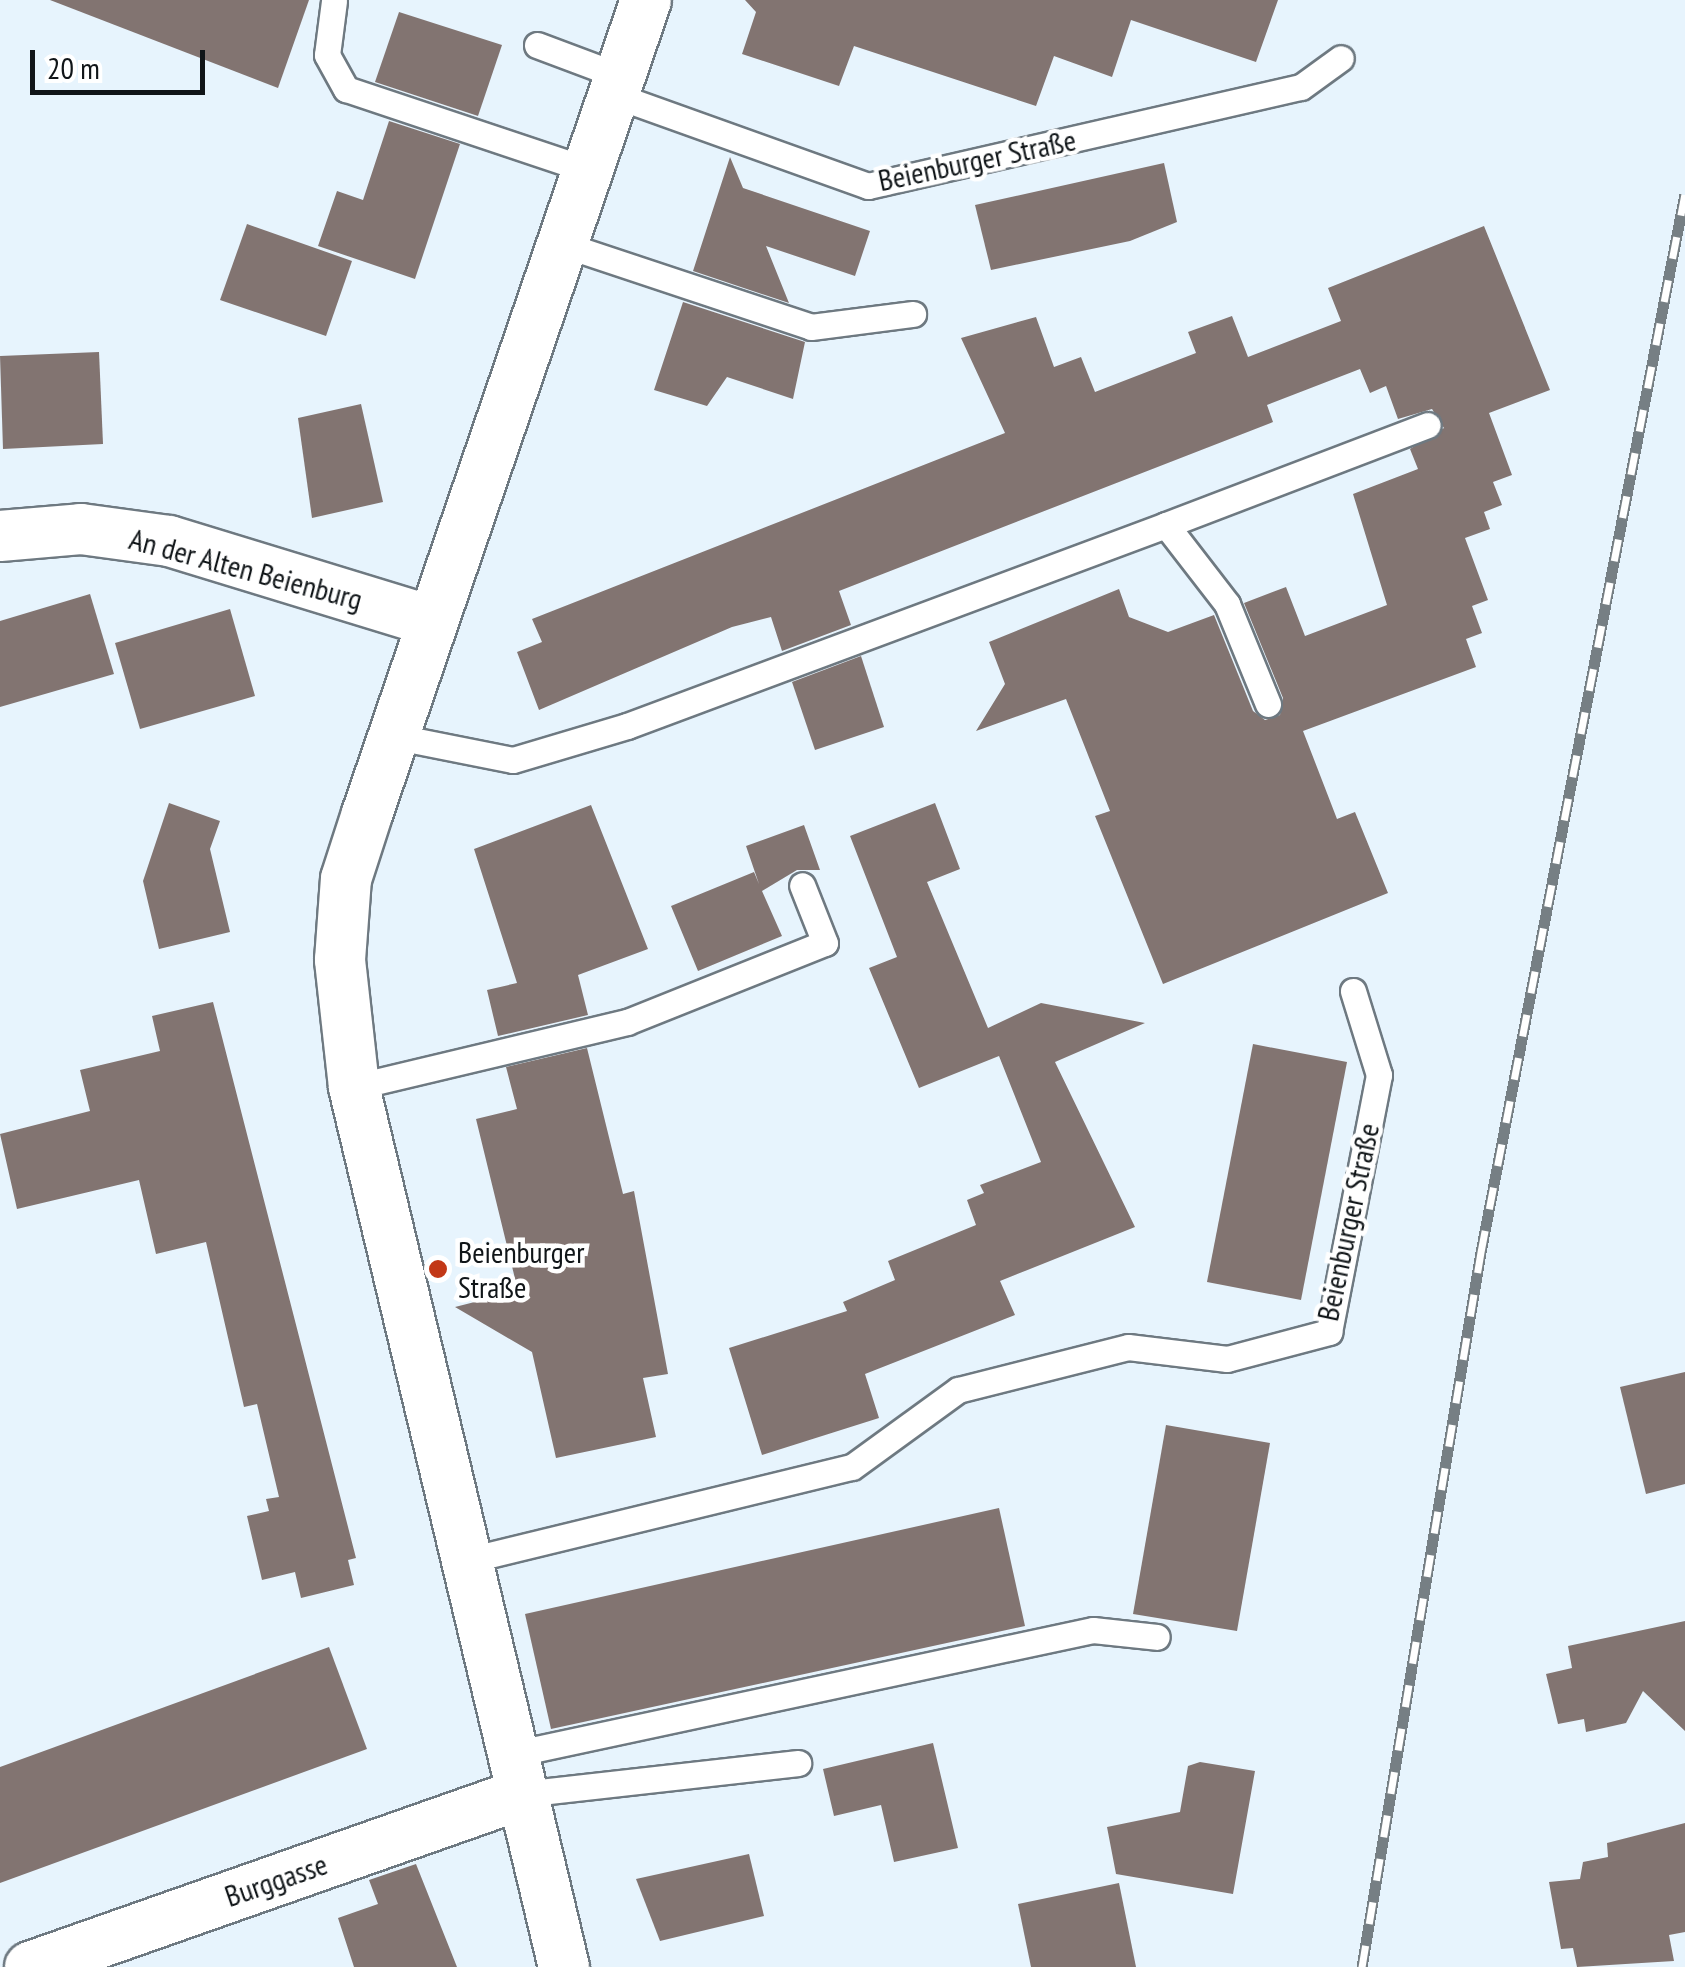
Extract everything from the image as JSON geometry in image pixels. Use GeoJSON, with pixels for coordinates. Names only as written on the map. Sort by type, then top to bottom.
{"type":"FeatureCollection","features":[{"type":"Feature","properties":{"kind":"street"},"geometry":{"type":"LineString","coordinates":[[564,1967],[354,1087],[340,960],[346,879],[646,0]]}},
{"type":"Feature","properties":{"kind":"street","name":"An der Alten Beienburg"},"geometry":{"type":"LineString","coordinates":[[0,536],[81,528],[169,541],[431,621]]}},
{"type":"Feature","properties":{"kind":"street","name":"Burggasse"},"geometry":{"type":"LineString","coordinates":[[30,1967],[518,1774]]}},
{"type":"Feature","properties":{"kind":"lane"},"geometry":{"type":"LineString","coordinates":[[334,1],[327,56],[346,88],[588,170]]}},
{"type":"Feature","properties":{"kind":"lane","name":"Beienburger Straße"},"geometry":{"type":"LineString","coordinates":[[537,45],[617,86],[868,186],[1301,87],[1341,58]]}},
{"type":"Feature","properties":{"kind":"lane"},"geometry":{"type":"LineString","coordinates":[[562,244],[811,326],[913,314]]}},
{"type":"Feature","properties":{"kind":"lane"},"geometry":{"type":"LineString","coordinates":[[396,737],[513,760],[627,726],[1428,424]]}},
{"type":"Feature","properties":{"kind":"lane"},"geometry":{"type":"LineString","coordinates":[[1166,525],[1227,604],[1268,704]]}},
{"type":"Feature","properties":{"kind":"lane"},"geometry":{"type":"LineString","coordinates":[[354,1087],[627,1022],[825,943],[802,886]]}},
{"type":"Feature","properties":{"kind":"lane","name":"Beienburger Straße"},"geometry":{"type":"LineString","coordinates":[[465,1561],[852,1467],[958,1390],[1128,1346],[1228,1359],[1329,1332],[1379,1075],[1352,991]]}},
{"type":"Feature","properties":{"kind":"lane"},"geometry":{"type":"LineString","coordinates":[[518,1774],[1093,1630],[1156,1638]]}},
{"type":"Feature","properties":{"kind":"lane"},"geometry":{"type":"LineString","coordinates":[[518,1774],[798,1763]]}},
{"type":"Feature","properties":{"kind":"building"},"geometry":{"type":"Polygon","coordinates":[[[50,0],[309,0],[278,88],[50,0]]]}},
{"type":"Feature","properties":{"kind":"building"},"geometry":{"type":"Polygon","coordinates":[[[745,0],[1278,0],[1256,62],[1131,20],[1112,77],[1054,56],[1036,106],[854,46],[839,86],[742,54],[756,12],[745,0]]]}},
{"type":"Feature","properties":{"kind":"building"},"geometry":{"type":"Polygon","coordinates":[[[399,12],[502,45],[478,116],[375,82],[399,12]]]}},
{"type":"Feature","properties":{"kind":"building"},"geometry":{"type":"Polygon","coordinates":[[[389,121],[460,144],[415,279],[318,246],[337,191],[363,200],[389,121]]]}},
{"type":"Feature","properties":{"kind":"building"},"geometry":{"type":"Polygon","coordinates":[[[730,157],[743,188],[870,231],[855,276],[766,246],[789,303],[693,271],[730,157]]]}},
{"type":"Feature","properties":{"kind":"building"},"geometry":{"type":"Polygon","coordinates":[[[1164,163],[1177,222],[1130,241],[991,270],[975,205],[1164,163]]]}},
{"type":"Feature","properties":{"kind":"building"},"geometry":{"type":"Polygon","coordinates":[[[247,224],[352,261],[326,336],[220,300],[247,224]]]}},
{"type":"Feature","properties":{"kind":"building"},"geometry":{"type":"Polygon","coordinates":[[[1484,226],[1550,390],[1489,413],[1512,475],[1493,482],[1502,505],[1484,512],[1490,529],[1465,538],[1488,600],[1472,606],[1482,633],[1466,639],[1476,667],[1303,731],[1337,819],[1355,812],[1388,893],[1163,984],[1095,816],[1110,811],[1066,699],[976,731],[1005,684],[989,642],[1119,589],[1129,617],[1168,632],[1214,615],[1253,711],[1265,720],[1280,715],[1283,698],[1244,603],[1286,587],[1305,636],[1387,605],[1353,494],[1418,469],[1410,449],[1444,428],[1432,409],[1398,419],[1386,386],[1370,393],[1360,369],[1267,405],[1273,422],[839,591],[851,625],[782,651],[771,617],[732,627],[539,710],[517,652],[542,642],[532,619],[1005,433],[961,338],[1036,317],[1054,367],[1081,357],[1095,392],[1196,353],[1188,332],[1232,316],[1248,357],[1341,321],[1328,288],[1484,226]]]}},
{"type":"Feature","properties":{"kind":"building"},"geometry":{"type":"Polygon","coordinates":[[[683,302],[805,342],[793,399],[727,377],[707,406],[654,390],[683,302]]]}},
{"type":"Feature","properties":{"kind":"building"},"geometry":{"type":"Polygon","coordinates":[[[99,352],[103,444],[3,449],[0,356],[99,352]]]}},
{"type":"Feature","properties":{"kind":"building"},"geometry":{"type":"Polygon","coordinates":[[[361,404],[383,502],[312,518],[298,418],[361,404]]]}},
{"type":"Feature","properties":{"kind":"building"},"geometry":{"type":"Polygon","coordinates":[[[90,594],[114,674],[0,707],[0,621],[90,594]]]}},
{"type":"Feature","properties":{"kind":"building"},"geometry":{"type":"Polygon","coordinates":[[[230,609],[255,696],[140,729],[115,643],[230,609]]]}},
{"type":"Feature","properties":{"kind":"building"},"geometry":{"type":"Polygon","coordinates":[[[861,656],[884,727],[815,750],[792,682],[861,656]]]}},
{"type":"Feature","properties":{"kind":"building"},"geometry":{"type":"Polygon","coordinates":[[[169,803],[220,821],[210,849],[230,932],[159,949],[143,881],[169,803]]]}},
{"type":"Feature","properties":{"kind":"building"},"geometry":{"type":"Polygon","coordinates":[[[935,803],[960,869],[927,882],[988,1028],[1041,1003],[1145,1023],[1055,1062],[1135,1227],[1000,1281],[1015,1315],[865,1374],[879,1418],[762,1455],[729,1348],[847,1311],[843,1302],[895,1280],[888,1261],[976,1225],[967,1200],[984,1193],[980,1185],[1041,1162],[999,1056],[919,1088],[869,968],[897,957],[850,836],[935,803]]]}},
{"type":"Feature","properties":{"kind":"building"},"geometry":{"type":"Polygon","coordinates":[[[591,805],[648,949],[578,975],[588,1015],[498,1036],[487,990],[517,983],[474,849],[591,805]]]}},
{"type":"Feature","properties":{"kind":"building"},"geometry":{"type":"Polygon","coordinates":[[[804,825],[820,870],[797,870],[762,891],[782,936],[698,971],[671,906],[754,872],[759,884],[746,846],[804,825]]]}},
{"type":"Feature","properties":{"kind":"building"},"geometry":{"type":"Polygon","coordinates":[[[213,1002],[356,1558],[348,1560],[354,1585],[301,1598],[295,1572],[262,1580],[247,1516],[269,1511],[266,1499],[279,1497],[257,1404],[244,1407],[206,1242],[156,1254],[139,1180],[17,1209],[0,1134],[90,1111],[80,1070],[160,1051],[152,1016],[213,1002]]]}},
{"type":"Feature","properties":{"kind":"building"},"geometry":{"type":"Polygon","coordinates":[[[1253,1044],[1347,1062],[1301,1300],[1207,1282],[1253,1044]]]}},
{"type":"Feature","properties":{"kind":"building"},"geometry":{"type":"Polygon","coordinates":[[[587,1048],[623,1194],[634,1191],[668,1374],[643,1378],[656,1437],[556,1458],[532,1352],[455,1307],[518,1291],[476,1119],[517,1109],[506,1067],[587,1048]]]}},
{"type":"Feature","properties":{"kind":"building"},"geometry":{"type":"Polygon","coordinates":[[[1685,1372],[1685,1484],[1646,1494],[1620,1387],[1685,1372]]]}},
{"type":"Feature","properties":{"kind":"building"},"geometry":{"type":"Polygon","coordinates":[[[1166,1425],[1270,1443],[1237,1631],[1133,1614],[1166,1425]]]}},
{"type":"Feature","properties":{"kind":"building"},"geometry":{"type":"Polygon","coordinates":[[[999,1508],[1025,1626],[551,1729],[525,1614],[999,1508]]]}},
{"type":"Feature","properties":{"kind":"building"},"geometry":{"type":"Polygon","coordinates":[[[1685,1621],[1685,1731],[1643,1691],[1626,1723],[1586,1732],[1584,1719],[1558,1724],[1546,1674],[1572,1668],[1568,1646],[1685,1621]]]}},
{"type":"Feature","properties":{"kind":"building"},"geometry":{"type":"Polygon","coordinates":[[[329,1647],[367,1749],[0,1883],[0,1767],[329,1647]]]}},
{"type":"Feature","properties":{"kind":"building"},"geometry":{"type":"Polygon","coordinates":[[[933,1743],[958,1848],[894,1862],[881,1805],[834,1816],[823,1769],[933,1743]]]}},
{"type":"Feature","properties":{"kind":"building"},"geometry":{"type":"Polygon","coordinates":[[[1200,1762],[1255,1771],[1233,1894],[1116,1874],[1107,1827],[1180,1812],[1188,1766],[1200,1762]]]}},
{"type":"Feature","properties":{"kind":"building"},"geometry":{"type":"Polygon","coordinates":[[[1685,1823],[1685,1932],[1669,1935],[1674,1961],[1577,1967],[1573,1948],[1561,1949],[1549,1882],[1580,1879],[1583,1862],[1608,1857],[1607,1843],[1685,1823]]]}},
{"type":"Feature","properties":{"kind":"building"},"geometry":{"type":"Polygon","coordinates":[[[749,1854],[764,1916],[660,1941],[636,1879],[749,1854]]]}},
{"type":"Feature","properties":{"kind":"building"},"geometry":{"type":"Polygon","coordinates":[[[416,1864],[457,1967],[354,1967],[338,1918],[378,1904],[369,1880],[416,1864]]]}},
{"type":"Feature","properties":{"kind":"building"},"geometry":{"type":"Polygon","coordinates":[[[1119,1883],[1136,1967],[1031,1967],[1018,1904],[1119,1883]]]}},
{"type":"Feature","properties":{"kind":"railway"},"geometry":{"type":"LineString","coordinates":[[1362,1967],[1481,1252],[1685,194]]}},
{"type":"Feature","properties":{"kind":"place","name":"Beienburger Straße"},"geometry":{"type":"Point","coordinates":[438,1269]}}]}
